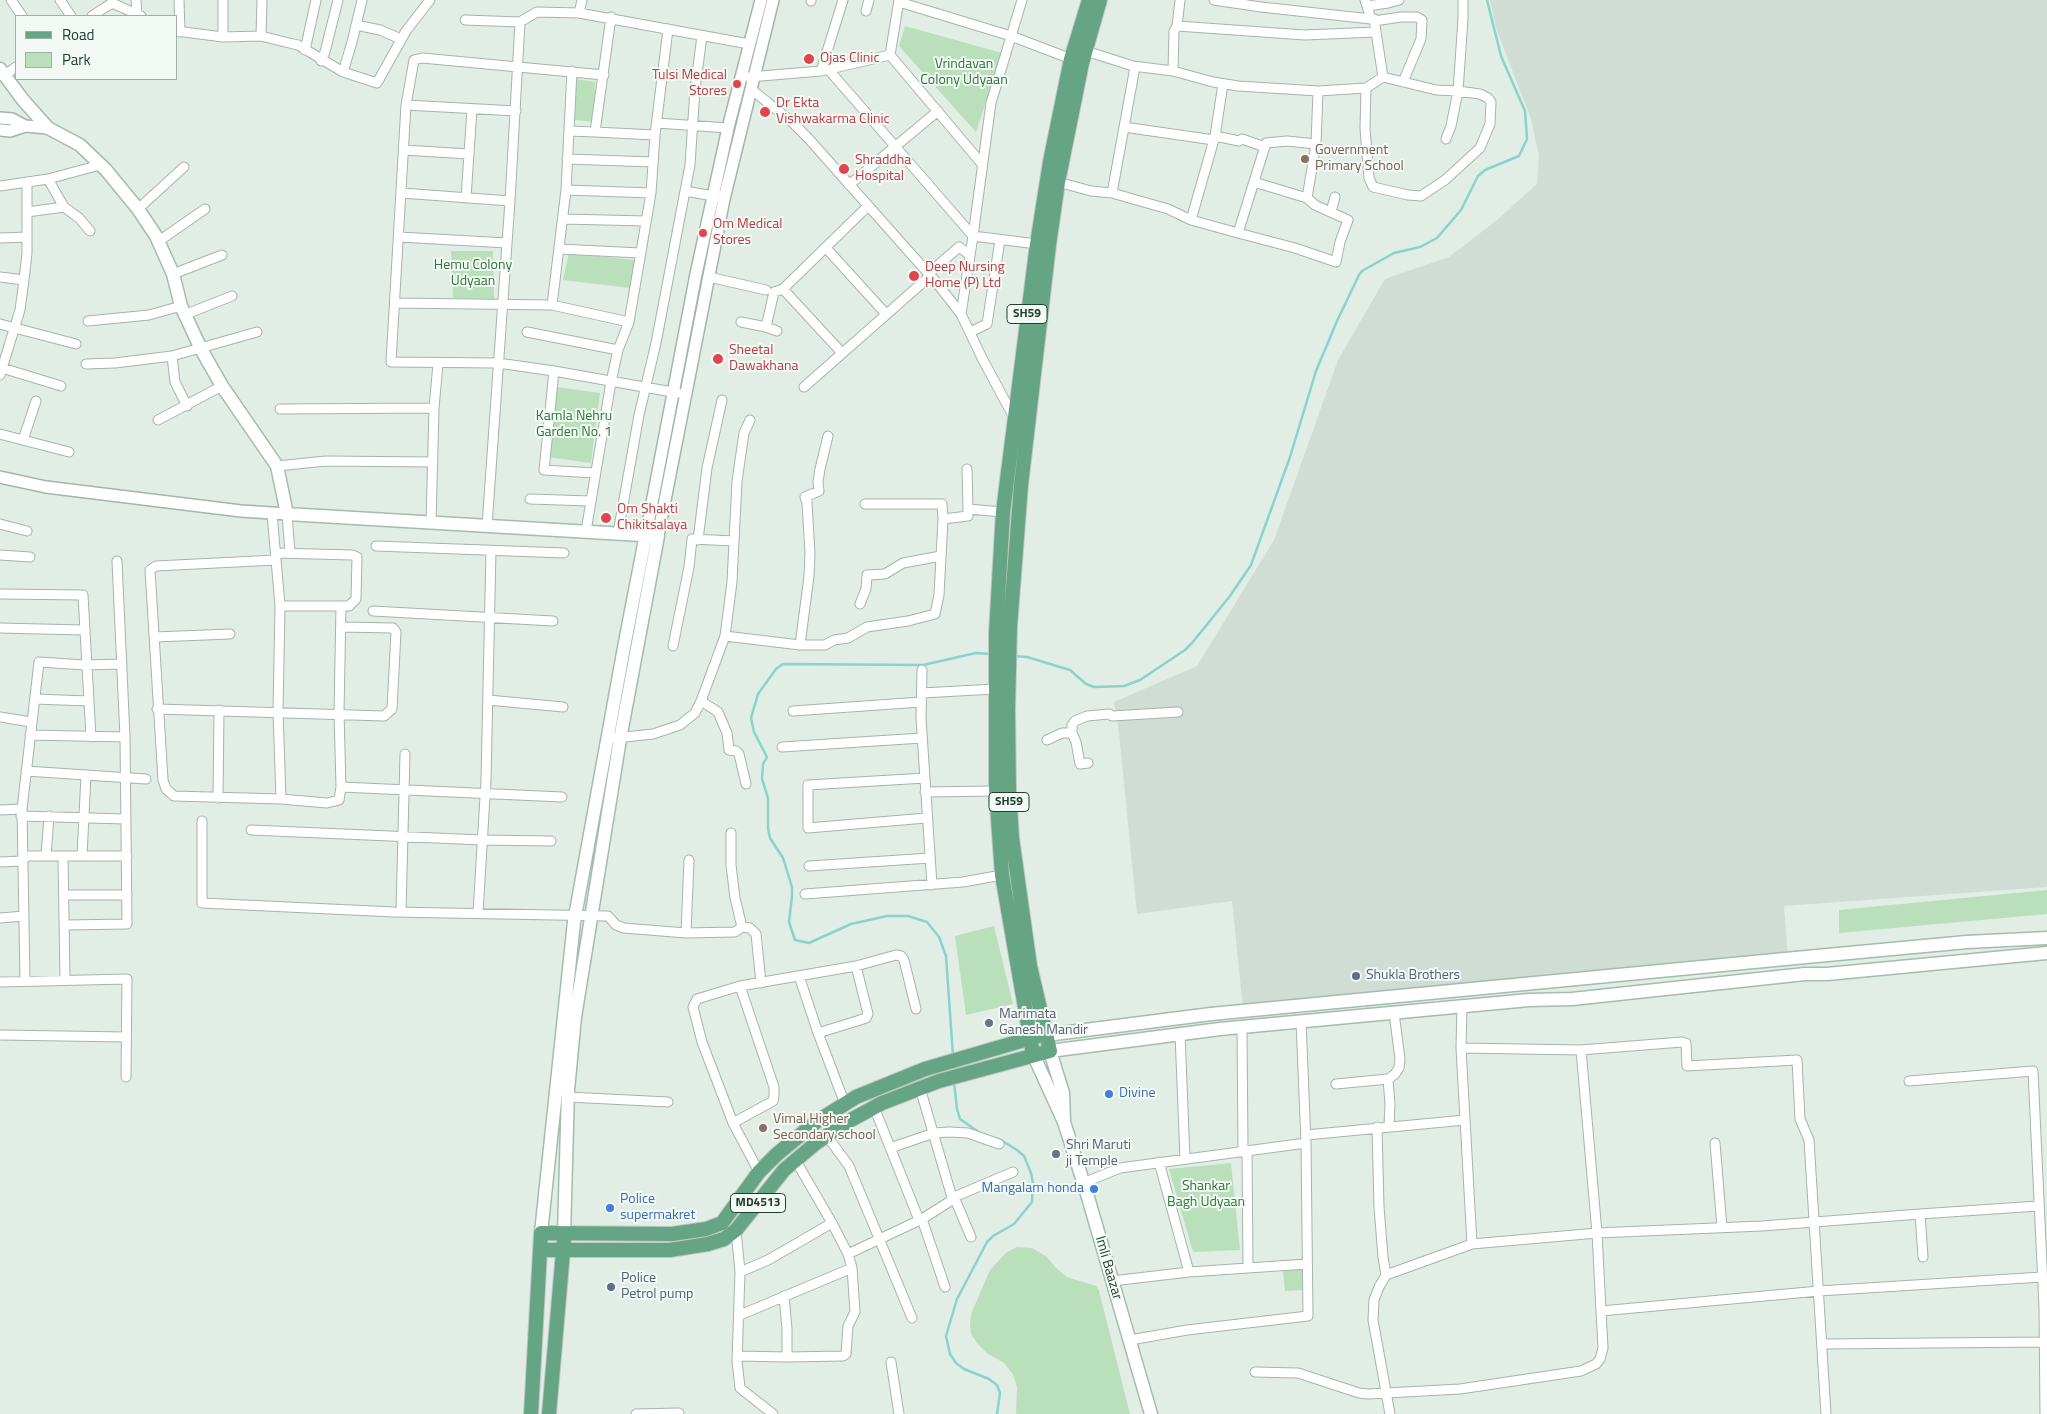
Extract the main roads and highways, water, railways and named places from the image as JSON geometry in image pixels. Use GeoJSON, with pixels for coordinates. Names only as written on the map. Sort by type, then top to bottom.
{"type":"FeatureCollection","features":[{"type":"Feature","properties":{"kind":"main road","name":"SH59"},"geometry":{"type":"LineString","coordinates":[[1033,1054],[1002,875],[996,791],[996,690],[1010,627],[1026,440],[1049,245],[1089,0]]}},
{"type":"Feature","properties":{"kind":"main road","name":"SH59"},"geometry":{"type":"LineString","coordinates":[[1050,1051],[1030,966],[1012,838],[1002,666],[996,633],[1004,512],[1037,244],[1050,162],[1080,58],[1100,0]]}},
{"type":"Feature","properties":{"kind":"main road"},"geometry":{"type":"LineString","coordinates":[[2,73],[48,128],[80,145],[100,165],[138,209],[159,241],[173,274],[183,311],[201,349],[222,386],[276,466],[287,514],[652,535],[614,738],[576,914],[541,1233],[531,1414]]}},
{"type":"Feature","properties":{"kind":"main road"},"geometry":{"type":"LineString","coordinates":[[549,1414],[563,1250],[568,1097],[575,1017],[591,915],[614,738]]}},
{"type":"Feature","properties":{"kind":"main road"},"geometry":{"type":"LineString","coordinates":[[1030,1038],[1046,1034],[1220,1013],[1967,942],[2047,938]]}},
{"type":"Feature","properties":{"kind":"main road"},"geometry":{"type":"LineString","coordinates":[[1064,1122],[1033,1054],[1180,1034],[1301,1021],[1529,1000],[1572,999],[1805,974],[1828,974],[2047,952]]}},
{"type":"Feature","properties":{"kind":"main road","name":"MD4513"},"geometry":{"type":"LineString","coordinates":[[541,1233],[672,1234],[706,1229],[722,1223],[759,1172],[776,1155],[816,1122],[856,1097],[925,1069],[1030,1038]]}},
{"type":"Feature","properties":{"kind":"main road"},"geometry":{"type":"LineString","coordinates":[[1050,1051],[1063,1093],[1064,1122]]}},
{"type":"Feature","properties":{"kind":"main road","name":"MD4513"},"geometry":{"type":"LineString","coordinates":[[540,1250],[670,1250],[708,1244],[724,1239],[736,1230],[784,1170],[826,1136],[874,1107],[950,1077],[982,1070],[1033,1054]]}},
{"type":"Feature","properties":{"kind":"main road","name":"Imli Baazar"},"geometry":{"type":"LineString","coordinates":[[1064,1122],[1151,1414]]}},
{"type":"Feature","properties":{"kind":"waterway"},"geometry":{"type":"LineString","coordinates":[[1013,656],[1027,657],[1070,670],[1086,684],[1094,687],[1124,686],[1140,680],[1185,650],[1230,596],[1251,565],[1290,457],[1316,371],[1359,275],[1362,271],[1394,253],[1420,247],[1437,238],[1461,210],[1478,176],[1485,170],[1519,156],[1527,139],[1525,111],[1501,56],[1487,0]]}},
{"type":"Feature","properties":{"kind":"waterway"},"geometry":{"type":"LineString","coordinates":[[953,1056],[946,956],[939,937],[927,922],[908,916],[887,916],[851,924],[809,943],[795,940],[789,922],[792,887],[783,858],[770,838],[768,828],[768,798],[762,779],[763,764],[767,757],[754,732],[751,718],[758,694],[776,669],[783,664],[923,665],[976,653],[990,654]]}},
{"type":"Feature","properties":{"kind":"waterway"},"geometry":{"type":"LineString","coordinates":[[954,1082],[960,1119],[980,1133]]}},
{"type":"Feature","properties":{"kind":"waterway"},"geometry":{"type":"LineString","coordinates":[[997,1414],[1000,1393],[997,1385],[989,1379],[964,1369],[956,1363],[950,1354],[946,1336],[957,1299],[987,1242],[993,1236],[1014,1224],[1032,1202],[1033,1183],[1024,1156],[999,1139]]}},
{"type":"Feature","properties":{"kind":"place","name":"Ojas Clinic"},"geometry":{"type":"Point","coordinates":[809,59]}},
{"type":"Feature","properties":{"kind":"place","name":"Tulsi Medical Stores"},"geometry":{"type":"Point","coordinates":[737,84]}},
{"type":"Feature","properties":{"kind":"place","name":"Dr Ekta Vishwakarma Clinic"},"geometry":{"type":"Point","coordinates":[765,112]}},
{"type":"Feature","properties":{"kind":"place","name":"Government Primary School"},"geometry":{"type":"Point","coordinates":[1305,159]}},
{"type":"Feature","properties":{"kind":"place","name":"Shraddha Hospital"},"geometry":{"type":"Point","coordinates":[844,169]}},
{"type":"Feature","properties":{"kind":"place","name":"Om Medical Stores"},"geometry":{"type":"Point","coordinates":[703,233]}},
{"type":"Feature","properties":{"kind":"place","name":"Deep Nursing Home (P) Ltd"},"geometry":{"type":"Point","coordinates":[914,276]}},
{"type":"Feature","properties":{"kind":"place","name":"Sheetal Dawakhana"},"geometry":{"type":"Point","coordinates":[718,359]}},
{"type":"Feature","properties":{"kind":"place","name":"Om Shakti Chikitsalaya"},"geometry":{"type":"Point","coordinates":[606,518]}},
{"type":"Feature","properties":{"kind":"place","name":"Shukla Brothers"},"geometry":{"type":"Point","coordinates":[1356,976]}},
{"type":"Feature","properties":{"kind":"place","name":"Marimata Ganesh Mandir"},"geometry":{"type":"Point","coordinates":[989,1023]}},
{"type":"Feature","properties":{"kind":"place","name":"Divine"},"geometry":{"type":"Point","coordinates":[1109,1094]}},
{"type":"Feature","properties":{"kind":"place","name":"Vimal Higher Secondary school"},"geometry":{"type":"Point","coordinates":[763,1128]}},
{"type":"Feature","properties":{"kind":"place","name":"Shri Maruti ji Temple"},"geometry":{"type":"Point","coordinates":[1056,1154]}},
{"type":"Feature","properties":{"kind":"place","name":"Mangalam honda"},"geometry":{"type":"Point","coordinates":[1094,1189]}},
{"type":"Feature","properties":{"kind":"place","name":"Police supermakret"},"geometry":{"type":"Point","coordinates":[610,1208]}},
{"type":"Feature","properties":{"kind":"place","name":"Police Petrol pump"},"geometry":{"type":"Point","coordinates":[611,1287]}},
{"type":"Feature","properties":{"kind":"park label","name":"Vrindavan Colony Udyaan"},"geometry":{"type":"Point","coordinates":[964,74]}},
{"type":"Feature","properties":{"kind":"park label","name":"Hemu Colony Udyaan"},"geometry":{"type":"Point","coordinates":[473,274]}},
{"type":"Feature","properties":{"kind":"park label","name":"Kamla Nehru Garden No. 1"},"geometry":{"type":"Point","coordinates":[574,426]}},
{"type":"Feature","properties":{"kind":"park label","name":"Shankar Bagh Udyaan"},"geometry":{"type":"Point","coordinates":[1206,1196]}}]}
